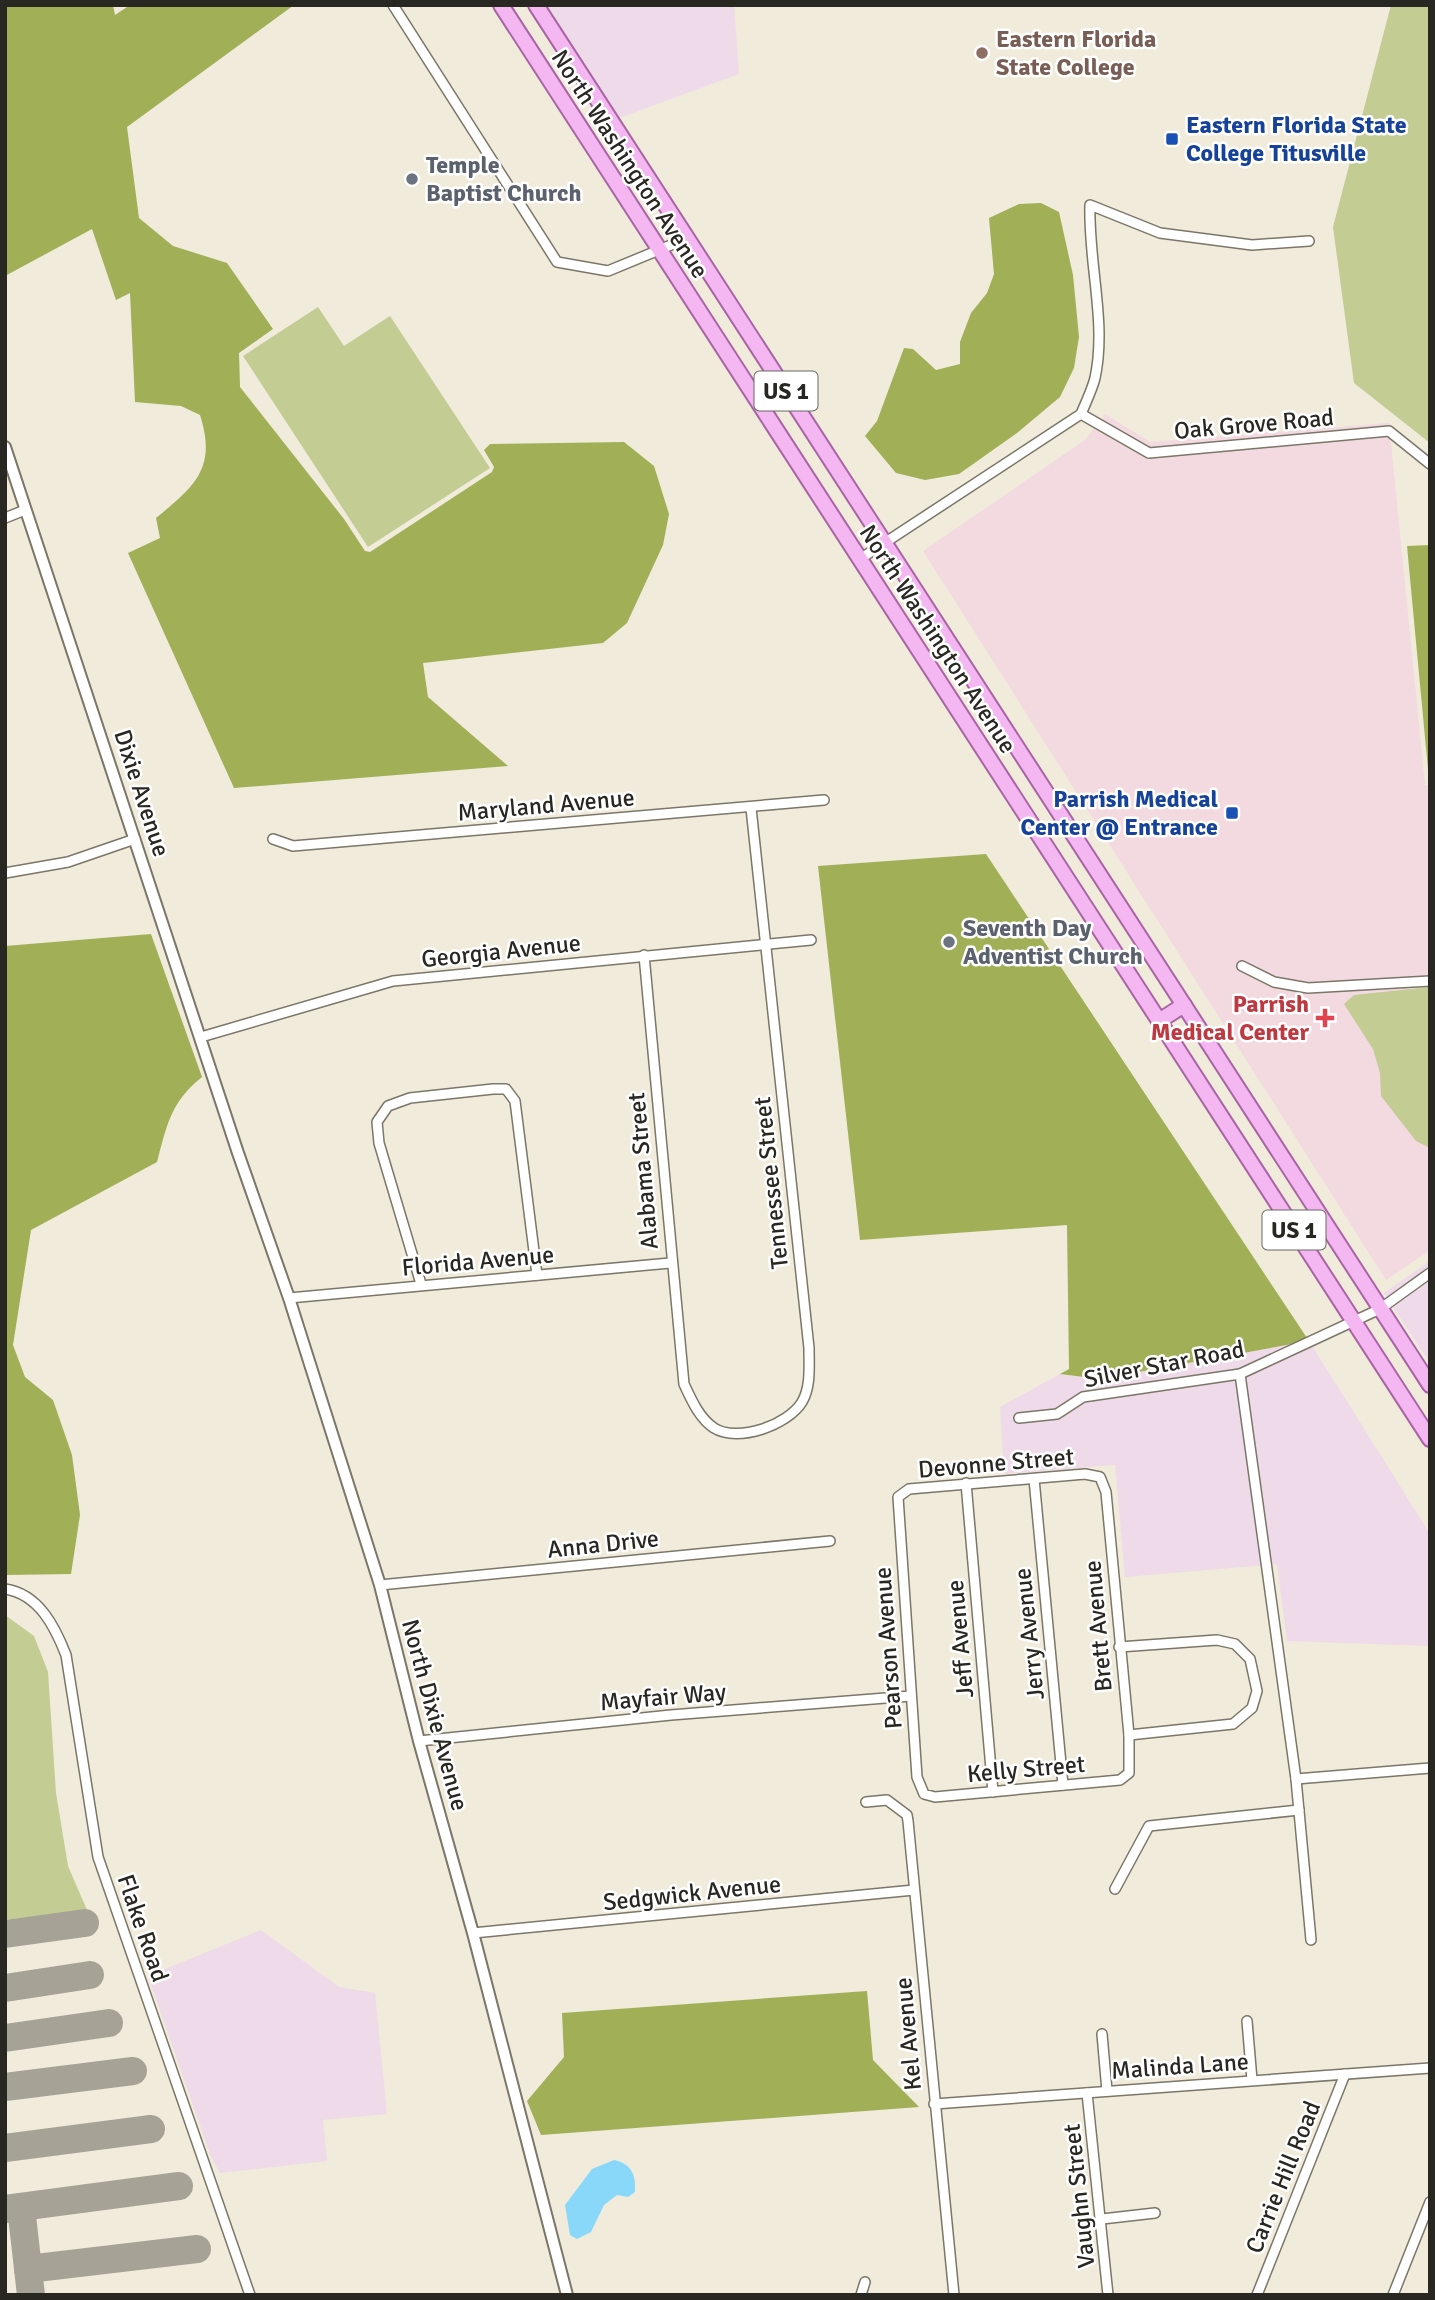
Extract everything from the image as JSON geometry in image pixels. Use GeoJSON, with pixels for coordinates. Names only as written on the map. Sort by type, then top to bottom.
{"type":"FeatureCollection","features":[{"type":"Feature","properties":{"kind":"main road","name":"North Washington Avenue"},"geometry":{"type":"LineString","coordinates":[[500,5],[1430,1439]]}},
{"type":"Feature","properties":{"kind":"main road","name":"North Washington Avenue"},"geometry":{"type":"LineString","coordinates":[[536,5],[1430,1385]]}},
{"type":"Feature","properties":{"kind":"main road"},"geometry":{"type":"LineString","coordinates":[[1159,1021],[1184,1005]]}},
{"type":"Feature","properties":{"kind":"street"},"geometry":{"type":"LineString","coordinates":[[393,5],[557,262],[608,271],[688,238]]}},
{"type":"Feature","properties":{"kind":"street"},"geometry":{"type":"LineString","coordinates":[[860,559],[1081,414],[1095,380],[1100,333],[1089,243],[1090,205],[1160,233],[1252,245],[1309,241]]}},
{"type":"Feature","properties":{"kind":"street","name":"Oak Grove Road"},"geometry":{"type":"LineString","coordinates":[[1081,414],[1149,453],[1389,431],[1430,464]]}},
{"type":"Feature","properties":{"kind":"street","name":"Dixie Avenue"},"geometry":{"type":"LineString","coordinates":[[5,447],[238,1153]]}},
{"type":"Feature","properties":{"kind":"street"},"geometry":{"type":"LineString","coordinates":[[5,519],[25,510]]}},
{"type":"Feature","properties":{"kind":"street","name":"Maryland Avenue"},"geometry":{"type":"LineString","coordinates":[[273,839],[293,846],[824,800]]}},
{"type":"Feature","properties":{"kind":"street","name":"Tennessee Street"},"geometry":{"type":"LineString","coordinates":[[684,1384],[696,1409],[715,1429],[750,1434],[779,1422],[802,1403],[809,1380],[809,1348],[751,808]]}},
{"type":"Feature","properties":{"kind":"street"},"geometry":{"type":"LineString","coordinates":[[5,873],[68,862],[135,839]]}},
{"type":"Feature","properties":{"kind":"street","name":"Georgia Avenue"},"geometry":{"type":"LineString","coordinates":[[201,1037],[393,981],[811,940]]}},
{"type":"Feature","properties":{"kind":"street","name":"Alabama Street"},"geometry":{"type":"LineString","coordinates":[[644,955],[670,1263],[684,1384]]}},
{"type":"Feature","properties":{"kind":"street"},"geometry":{"type":"LineString","coordinates":[[1242,966],[1274,982],[1308,988],[1430,981]]}},
{"type":"Feature","properties":{"kind":"street"},"geometry":{"type":"LineString","coordinates":[[421,1284],[379,1143],[377,1122],[388,1106],[410,1098],[493,1088],[506,1089],[515,1101],[537,1275]]}},
{"type":"Feature","properties":{"kind":"street","name":"North Dixie Avenue"},"geometry":{"type":"LineString","coordinates":[[238,1153],[289,1298],[380,1586],[418,1741],[473,1933],[567,2295]]}},
{"type":"Feature","properties":{"kind":"street","name":"Florida Avenue"},"geometry":{"type":"LineString","coordinates":[[289,1298],[670,1263]]}},
{"type":"Feature","properties":{"kind":"street","name":"Silver Star Road"},"geometry":{"type":"LineString","coordinates":[[1019,1418],[1057,1414],[1083,1397],[1240,1374],[1380,1309],[1430,1273]]}},
{"type":"Feature","properties":{"kind":"street"},"geometry":{"type":"LineString","coordinates":[[1240,1374],[1296,1779],[1311,1941]]}},
{"type":"Feature","properties":{"kind":"street","name":"Devonne Street"},"geometry":{"type":"LineString","coordinates":[[898,1497],[909,1489],[966,1483],[1085,1474],[1100,1477]]}},
{"type":"Feature","properties":{"kind":"street","name":"Brett Avenue"},"geometry":{"type":"LineString","coordinates":[[1100,1477],[1106,1492],[1129,1735],[1129,1773]]}},
{"type":"Feature","properties":{"kind":"street","name":"Jerry Avenue"},"geometry":{"type":"LineString","coordinates":[[1034,1479],[1063,1785]]}},
{"type":"Feature","properties":{"kind":"street","name":"Jeff Avenue"},"geometry":{"type":"LineString","coordinates":[[966,1483],[993,1792]]}},
{"type":"Feature","properties":{"kind":"street","name":"Pearson Avenue"},"geometry":{"type":"LineString","coordinates":[[898,1497],[917,1777],[924,1794]]}},
{"type":"Feature","properties":{"kind":"street","name":"Anna Drive"},"geometry":{"type":"LineString","coordinates":[[380,1586],[830,1541]]}},
{"type":"Feature","properties":{"kind":"street","name":"Flake Road"},"geometry":{"type":"LineString","coordinates":[[5,1589],[38,1605],[56,1631],[66,1656],[99,1857],[250,2295]]}},
{"type":"Feature","properties":{"kind":"street"},"geometry":{"type":"LineString","coordinates":[[1119,1647],[1217,1640],[1235,1644],[1250,1659],[1257,1691],[1252,1708],[1233,1724],[1129,1735]]}},
{"type":"Feature","properties":{"kind":"street","name":"Mayfair Way"},"geometry":{"type":"LineString","coordinates":[[418,1741],[671,1715],[911,1696]]}},
{"type":"Feature","properties":{"kind":"street"},"geometry":{"type":"LineString","coordinates":[[1296,1779],[1430,1768]]}},
{"type":"Feature","properties":{"kind":"street","name":"Kelly Street"},"geometry":{"type":"LineString","coordinates":[[924,1794],[935,1797],[1120,1780],[1129,1773]]}},
{"type":"Feature","properties":{"kind":"street","name":"Kel Avenue"},"geometry":{"type":"LineString","coordinates":[[866,1802],[887,1800],[907,1815],[954,2295]]}},
{"type":"Feature","properties":{"kind":"street"},"geometry":{"type":"LineString","coordinates":[[1115,1889],[1149,1826],[1299,1810]]}},
{"type":"Feature","properties":{"kind":"street","name":"Sedgwick Avenue"},"geometry":{"type":"LineString","coordinates":[[473,1933],[914,1891]]}},
{"type":"Feature","properties":{"kind":"street"},"geometry":{"type":"LineString","coordinates":[[1247,2021],[1252,2080]]}},
{"type":"Feature","properties":{"kind":"street"},"geometry":{"type":"LineString","coordinates":[[1102,2034],[1107,2091]]}},
{"type":"Feature","properties":{"kind":"street","name":"Malinda Lane"},"geometry":{"type":"LineString","coordinates":[[934,2104],[1430,2068]]}},
{"type":"Feature","properties":{"kind":"street","name":"Carrie Hill Road"},"geometry":{"type":"LineString","coordinates":[[1257,2295],[1345,2074]]}},
{"type":"Feature","properties":{"kind":"street","name":"Vaughn Street"},"geometry":{"type":"LineString","coordinates":[[1087,2093],[1108,2295]]}},
{"type":"Feature","properties":{"kind":"street"},"geometry":{"type":"LineString","coordinates":[[1393,2295],[1430,2202]]}},
{"type":"Feature","properties":{"kind":"street"},"geometry":{"type":"LineString","coordinates":[[1102,2219],[1155,2213]]}},
{"type":"Feature","properties":{"kind":"street"},"geometry":{"type":"LineString","coordinates":[[860,2295],[865,2282]]}},
{"type":"Feature","properties":{"kind":"shaded area"},"geometry":{"type":"Polygon","coordinates":[[[546,5],[734,5],[739,74],[619,118],[546,5]]]}},
{"type":"Feature","properties":{"kind":"shaded area","name":"Parrish Medical Center"},"geometry":{"type":"Polygon","coordinates":[[[1105,414],[1150,442],[1389,423],[1425,785],[1430,785],[1430,1250],[1386,1280],[923,551],[1085,440],[1105,414]]]}},
{"type":"Feature","properties":{"kind":"shaded area"},"geometry":{"type":"Polygon","coordinates":[[[1430,1261],[1430,1363],[1384,1293],[1430,1261]]]}},
{"type":"Feature","properties":{"kind":"shaded area"},"geometry":{"type":"Polygon","coordinates":[[[1309,1341],[1430,1534],[1430,1646],[1287,1641],[1277,1564],[1125,1577],[1115,1465],[1004,1474],[1000,1407],[1060,1374],[1100,1379],[1309,1341]]]}},
{"type":"Feature","properties":{"kind":"shaded area"},"geometry":{"type":"Polygon","coordinates":[[[261,1930],[339,1987],[375,1993],[387,2114],[323,2120],[327,2161],[220,2173],[211,2157],[148,1976],[261,1930]]]}},
{"type":"Feature","properties":{"kind":"green space"},"geometry":{"type":"Polygon","coordinates":[[[5,5],[113,5],[115,15],[130,5],[294,5],[127,127],[139,218],[173,246],[227,263],[273,329],[239,353],[240,387],[344,519],[365,551],[370,552],[492,472],[494,467],[484,450],[490,444],[624,442],[654,466],[669,514],[663,545],[627,623],[603,643],[423,663],[428,697],[508,766],[234,788],[128,553],[160,538],[156,518],[182,496],[199,474],[206,449],[200,415],[181,406],[135,402],[130,293],[116,300],[92,229],[5,276],[5,5]]]}},
{"type":"Feature","properties":{"kind":"green space"},"geometry":{"type":"Polygon","coordinates":[[[1391,5],[1430,5],[1430,443],[1354,383],[1333,227],[1391,5]]]}},
{"type":"Feature","properties":{"kind":"green space"},"geometry":{"type":"Polygon","coordinates":[[[1041,203],[1059,212],[1073,275],[1079,337],[1074,368],[1060,397],[1017,433],[959,474],[925,480],[896,473],[865,436],[877,421],[904,348],[913,349],[936,370],[960,364],[960,342],[971,313],[987,293],[994,274],[989,218],[1019,204],[1041,203]]]}},
{"type":"Feature","properties":{"kind":"green space"},"geometry":{"type":"Polygon","coordinates":[[[318,307],[344,346],[390,316],[490,468],[368,547],[243,356],[318,307]]]}},
{"type":"Feature","properties":{"kind":"green space"},"geometry":{"type":"Polygon","coordinates":[[[1430,545],[1430,780],[1429,780],[1407,546],[1430,545]]]}},
{"type":"Feature","properties":{"kind":"green space"},"geometry":{"type":"Polygon","coordinates":[[[986,854],[1309,1341],[1100,1379],[1060,1374],[1069,1369],[1067,1225],[860,1240],[818,866],[986,854]]]}},
{"type":"Feature","properties":{"kind":"green space"},"geometry":{"type":"Polygon","coordinates":[[[151,934],[202,1077],[183,1096],[171,1115],[157,1162],[31,1230],[13,1345],[25,1377],[53,1400],[72,1455],[80,1515],[71,1574],[5,1575],[5,946],[151,934]]]}},
{"type":"Feature","properties":{"kind":"green space"},"geometry":{"type":"Polygon","coordinates":[[[1430,987],[1430,1148],[1416,1141],[1381,1096],[1380,1073],[1373,1049],[1344,1004],[1354,995],[1430,987]]]}},
{"type":"Feature","properties":{"kind":"green space"},"geometry":{"type":"Polygon","coordinates":[[[5,1615],[34,1636],[48,1672],[56,1793],[68,1866],[87,1910],[5,1920],[5,1615]]]}},
{"type":"Feature","properties":{"kind":"green space"},"geometry":{"type":"Polygon","coordinates":[[[867,1991],[873,2060],[919,2107],[541,2135],[527,2101],[564,2057],[562,2013],[867,1991]]]}},
{"type":"Feature","properties":{"kind":"water"},"geometry":{"type":"Polygon","coordinates":[[[614,2160],[625,2164],[632,2171],[635,2192],[628,2197],[617,2195],[604,2205],[591,2232],[577,2239],[570,2235],[565,2205],[592,2169],[614,2160]]]}},
{"type":"Feature","properties":{"kind":"taxiway"},"geometry":{"type":"LineString","coordinates":[[5,1934],[85,1923]]}},
{"type":"Feature","properties":{"kind":"taxiway"},"geometry":{"type":"LineString","coordinates":[[5,1988],[90,1975]]}},
{"type":"Feature","properties":{"kind":"taxiway"},"geometry":{"type":"LineString","coordinates":[[5,2038],[109,2023]]}},
{"type":"Feature","properties":{"kind":"taxiway"},"geometry":{"type":"LineString","coordinates":[[5,2087],[133,2071]]}},
{"type":"Feature","properties":{"kind":"taxiway"},"geometry":{"type":"LineString","coordinates":[[5,2148],[151,2129]]}},
{"type":"Feature","properties":{"kind":"taxiway"},"geometry":{"type":"LineString","coordinates":[[5,2209],[179,2186]]}},
{"type":"Feature","properties":{"kind":"taxiway"},"geometry":{"type":"LineString","coordinates":[[21,2207],[31,2295]]}},
{"type":"Feature","properties":{"kind":"taxiway"},"geometry":{"type":"LineString","coordinates":[[28,2269],[197,2249]]}},
{"type":"Feature","properties":{"kind":"place","name":"Eastern Florida State College"},"geometry":{"type":"Point","coordinates":[982,53]}},
{"type":"Feature","properties":{"kind":"place","name":"Eastern Florida State College Titusville"},"geometry":{"type":"Point","coordinates":[1172,139]}},
{"type":"Feature","properties":{"kind":"place","name":"Temple Baptist Church"},"geometry":{"type":"Point","coordinates":[412,179]}},
{"type":"Feature","properties":{"kind":"place","name":"Parrish Medical Center @ Entrance"},"geometry":{"type":"Point","coordinates":[1232,813]}},
{"type":"Feature","properties":{"kind":"place","name":"Seventh Day Adventist Church"},"geometry":{"type":"Point","coordinates":[949,942]}},
{"type":"Feature","properties":{"kind":"place","name":"Parrish Medical Center"},"geometry":{"type":"Point","coordinates":[1325,1018]}}]}
